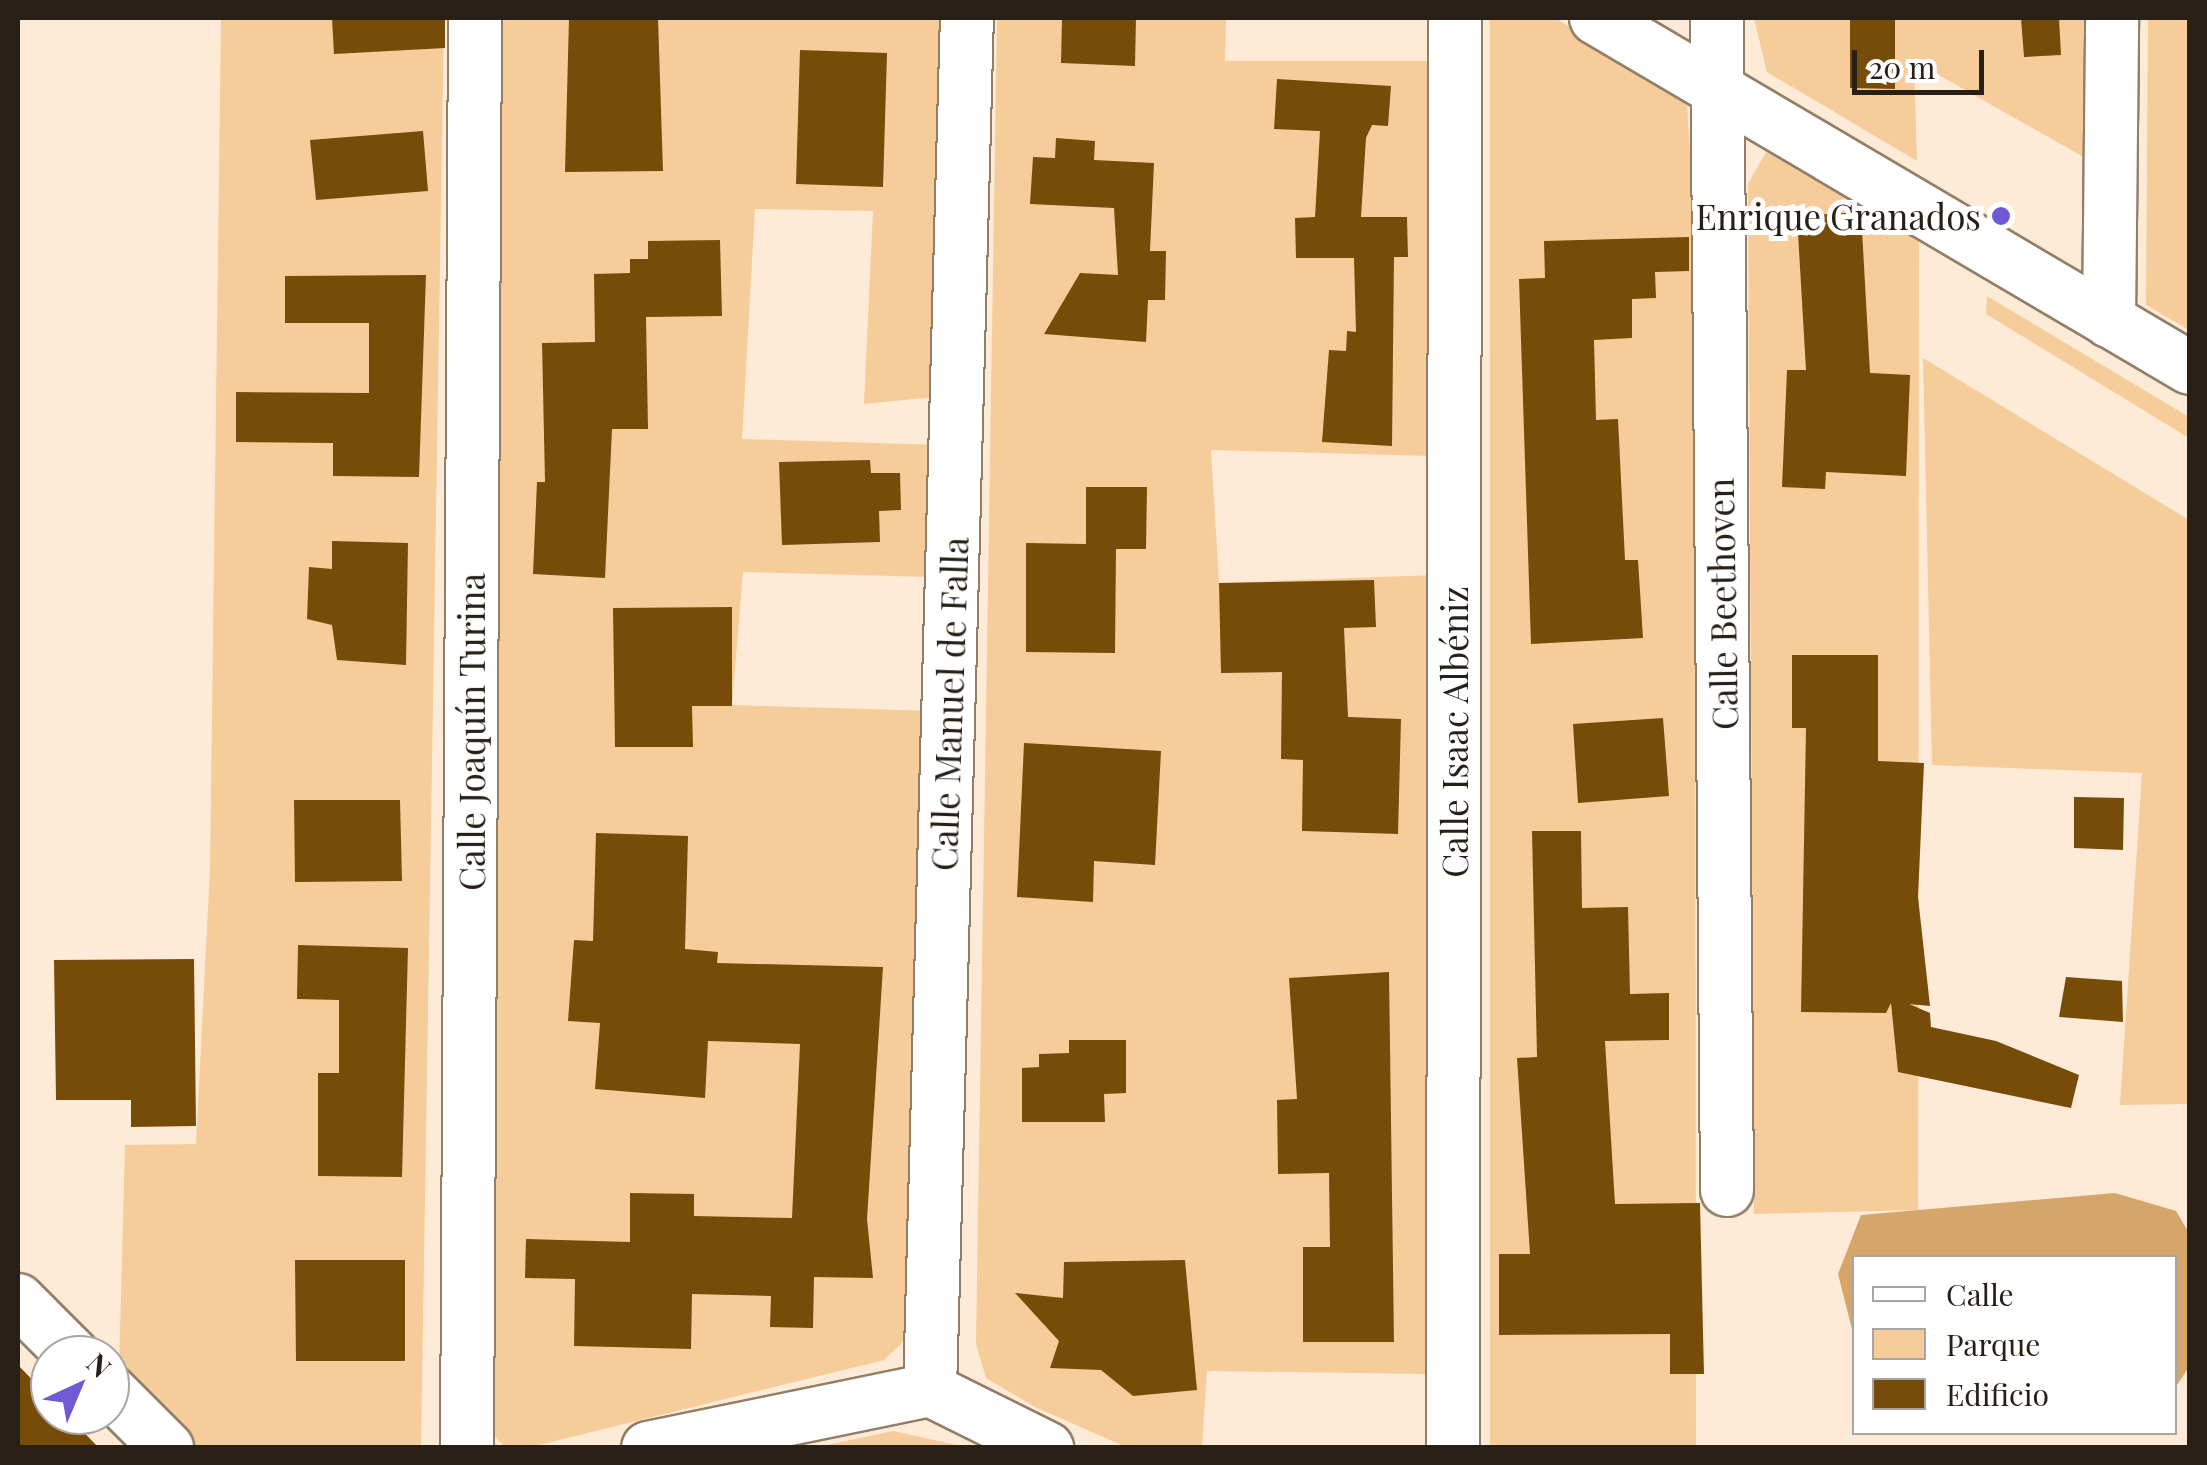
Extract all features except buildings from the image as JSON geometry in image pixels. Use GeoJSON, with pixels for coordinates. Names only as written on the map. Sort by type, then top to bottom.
{"type":"FeatureCollection","features":[{"type":"Feature","properties":{"kind":"street","name":"Calle Joaquín Turina"},"geometry":{"type":"LineString","coordinates":[[467,1448],[474,18]]}},
{"type":"Feature","properties":{"kind":"street","name":"Calle Manuel de Falla"},"geometry":{"type":"LineString","coordinates":[[930,1390],[967,18]]}},
{"type":"Feature","properties":{"kind":"street","name":"Calle Isaac Albéniz"},"geometry":{"type":"LineString","coordinates":[[1452,1448],[1455,18]]}},
{"type":"Feature","properties":{"kind":"street"},"geometry":{"type":"LineString","coordinates":[[1596,18],[2190,368]]}},
{"type":"Feature","properties":{"kind":"street","name":"Calle Beethoven"},"geometry":{"type":"LineString","coordinates":[[1718,18],[1727,1190]]}},
{"type":"Feature","properties":{"kind":"street"},"geometry":{"type":"LineString","coordinates":[[2109,321],[2112,18]]}},
{"type":"Feature","properties":{"kind":"street"},"geometry":{"type":"LineString","coordinates":[[18,1300],[53,1335]]}},
{"type":"Feature","properties":{"kind":"street"},"geometry":{"type":"LineString","coordinates":[[648,1448],[930,1390],[1047,1448]]}},
{"type":"Feature","properties":{"kind":"street"},"geometry":{"type":"LineString","coordinates":[[130,1411],[167,1448]]}},
{"type":"Feature","properties":{"kind":"green space"},"geometry":{"type":"Polygon","coordinates":[[[221,18],[444,18],[421,1447],[195,1447],[177,1439],[130,1382],[130,1335],[120,1335],[125,1145],[196,1144],[210,869],[221,18]]]}},
{"type":"Feature","properties":{"kind":"green space"},"geometry":{"type":"Polygon","coordinates":[[[500,18],[946,18],[935,397],[864,404],[873,211],[755,209],[742,439],[939,445],[930,577],[743,572],[732,705],[936,711],[915,1302],[902,1343],[884,1360],[531,1447],[503,1445],[486,1428],[500,18]]]}},
{"type":"Feature","properties":{"kind":"green space"},"geometry":{"type":"Polygon","coordinates":[[[997,18],[1226,18],[1225,61],[1427,61],[1429,456],[1211,450],[1219,583],[1435,575],[1426,1374],[1207,1371],[1202,1447],[1126,1447],[1035,1407],[986,1378],[976,1344],[997,18]]]}},
{"type":"Feature","properties":{"kind":"green space"},"geometry":{"type":"Polygon","coordinates":[[[1490,18],[1557,19],[1687,103],[1695,237],[1696,1447],[1490,1447],[1490,18]]]}},
{"type":"Feature","properties":{"kind":"green space"},"geometry":{"type":"Polygon","coordinates":[[[1754,18],[2086,18],[2087,159],[1914,61],[1917,161],[1767,72],[1754,18]]]}},
{"type":"Feature","properties":{"kind":"green space"},"geometry":{"type":"Polygon","coordinates":[[[2148,18],[2189,18],[2189,330],[2146,305],[2148,18]]]}},
{"type":"Feature","properties":{"kind":"green space"},"geometry":{"type":"Polygon","coordinates":[[[1766,152],[1919,230],[1918,1210],[1754,1214],[1748,184],[1766,152]]]}},
{"type":"Feature","properties":{"kind":"green space"},"geometry":{"type":"Polygon","coordinates":[[[1987,296],[2189,417],[2189,438],[1986,314],[1987,296]]]}},
{"type":"Feature","properties":{"kind":"green space"},"geometry":{"type":"Polygon","coordinates":[[[1923,358],[2189,520],[2189,1104],[2120,1105],[2142,773],[1932,765],[1923,358]]]}},
{"type":"Feature","properties":{"kind":"green space"},"geometry":{"type":"Polygon","coordinates":[[[893,1431],[966,1447],[818,1447],[893,1431]]]}},
{"type":"Feature","properties":{"kind":"shaded area"},"geometry":{"type":"Polygon","coordinates":[[[2115,1193],[2176,1211],[2189,1233],[2189,1367],[2177,1385],[2177,1255],[1852,1255],[1852,1329],[1838,1274],[1861,1215],[2115,1193]]]}},
{"type":"Feature","properties":{"kind":"place","name":"Enrique Granados"},"geometry":{"type":"Point","coordinates":[2001,216]}}]}
